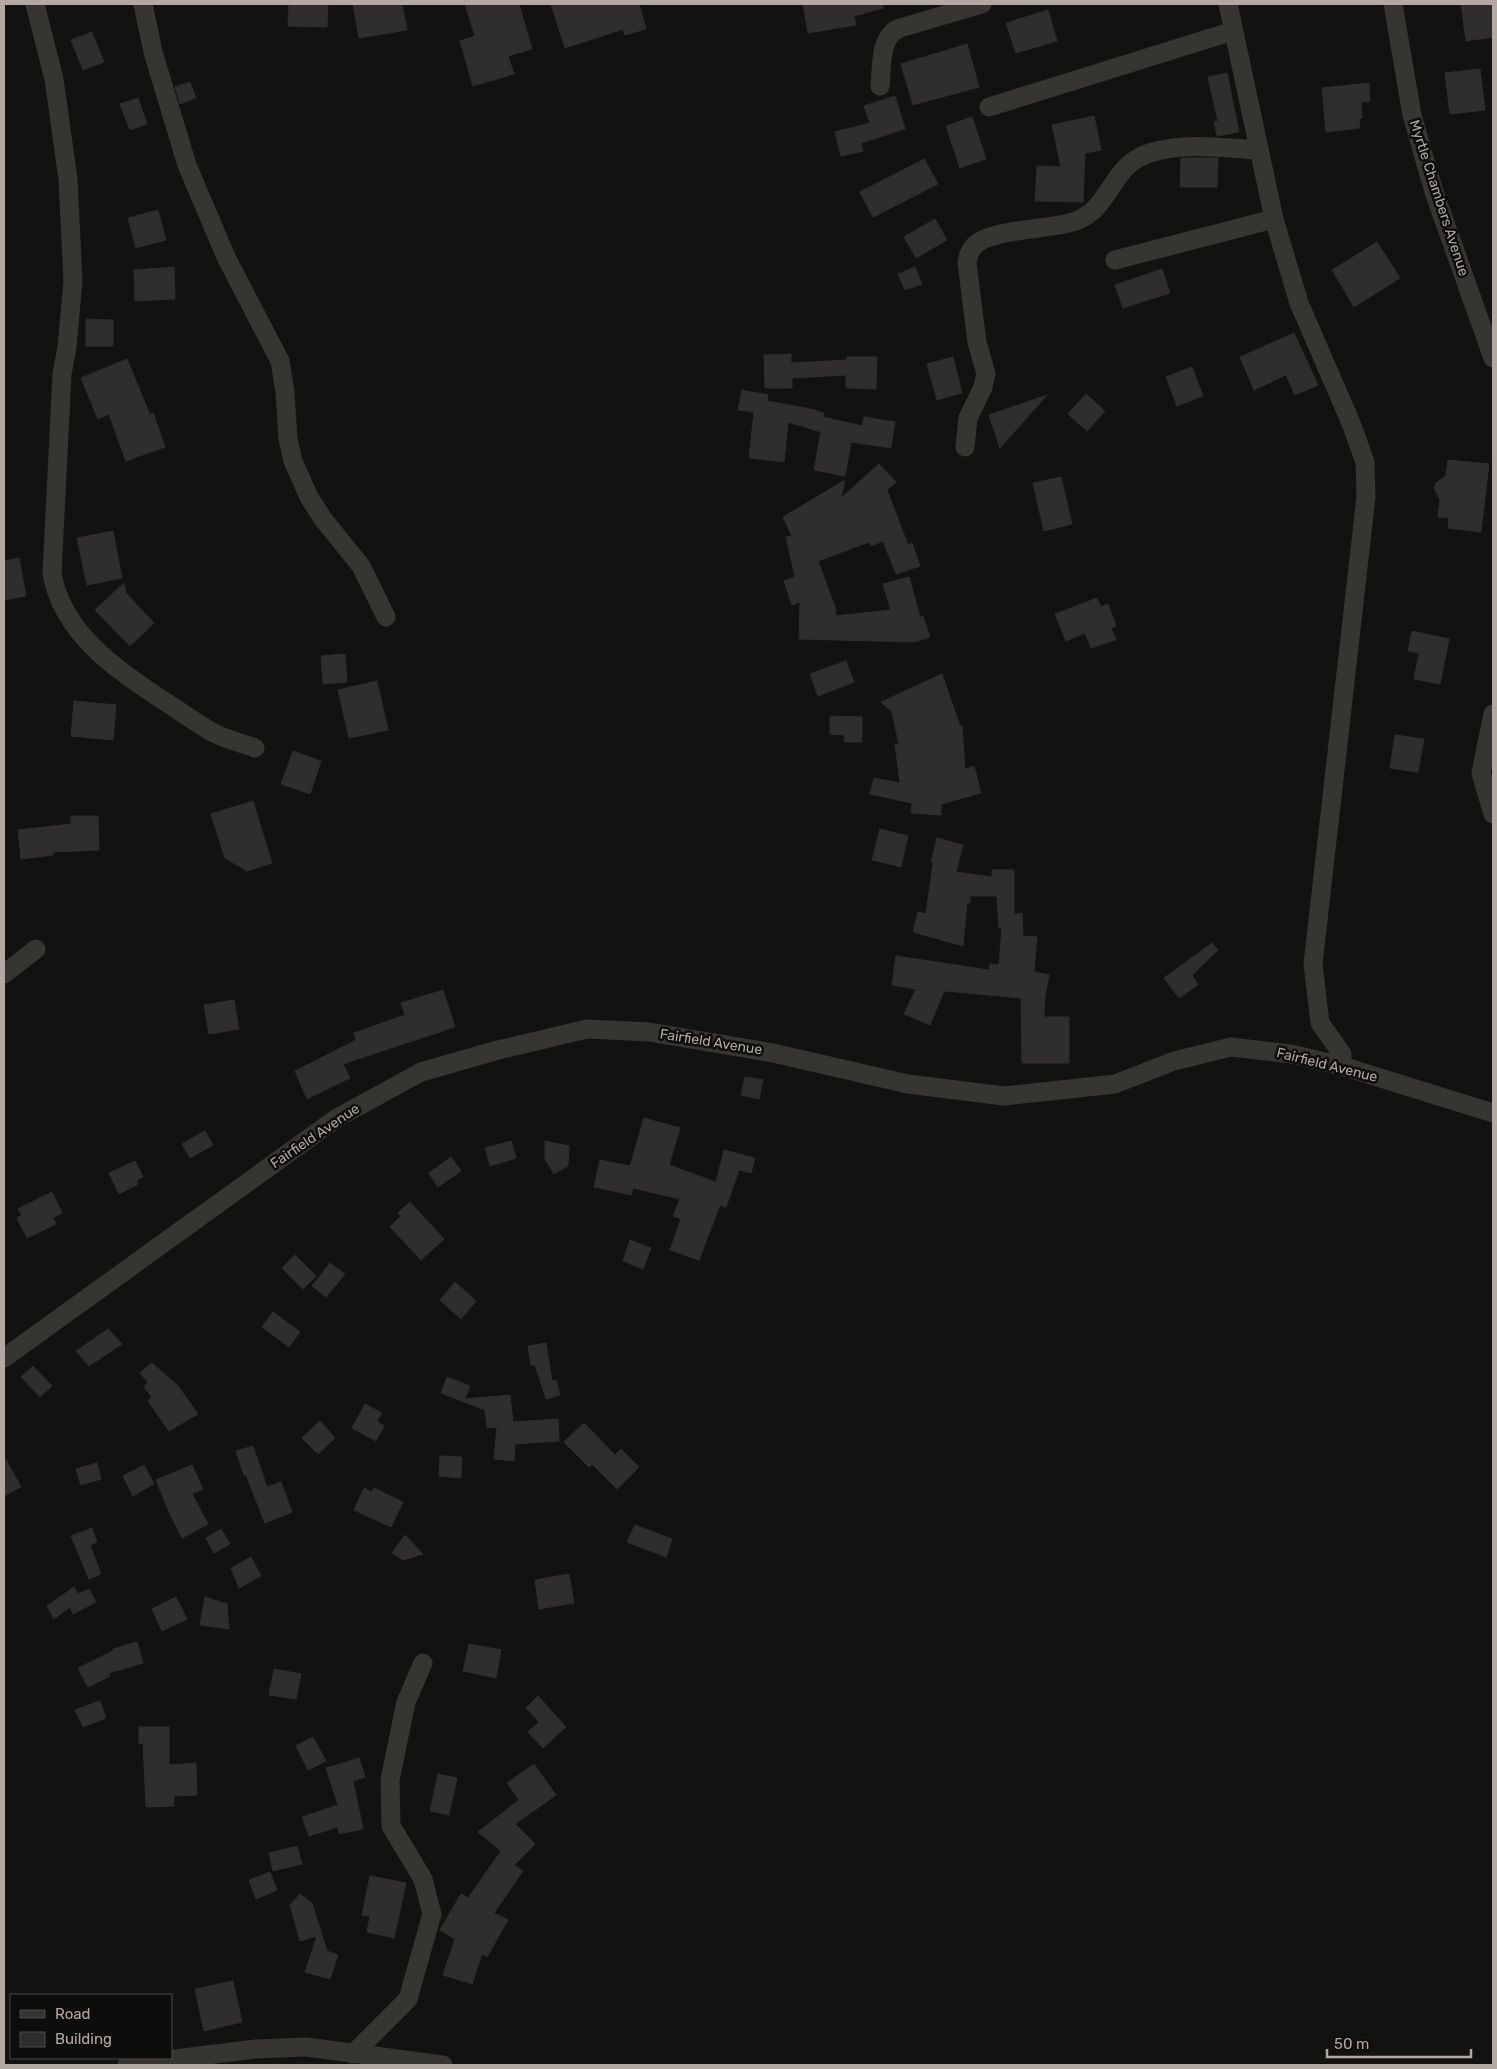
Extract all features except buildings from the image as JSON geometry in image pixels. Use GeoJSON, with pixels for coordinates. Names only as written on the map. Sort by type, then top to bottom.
{"type":"FeatureCollection","features":[{"type":"Feature","properties":{"kind":"street"},"geometry":{"type":"LineString","coordinates":[[35,4],[54,79],[68,179],[73,281],[67,347],[62,374],[52,574],[54,586],[62,606],[82,636],[126,676],[213,733],[255,748]]}},
{"type":"Feature","properties":{"kind":"street"},"geometry":{"type":"LineString","coordinates":[[143,4],[153,52],[190,172],[226,257],[280,361],[285,392],[288,439],[293,462],[309,497],[323,519],[361,566],[386,617]]}},
{"type":"Feature","properties":{"kind":"street"},"geometry":{"type":"LineString","coordinates":[[880,86],[885,43],[890,33],[900,28],[982,4]]}},
{"type":"Feature","properties":{"kind":"street"},"geometry":{"type":"LineString","coordinates":[[1228,4],[1274,219],[1299,303],[1351,423],[1365,462],[1366,497],[1313,964],[1320,1023],[1342,1054],[1342,1066]]}},
{"type":"Feature","properties":{"kind":"street","name":"Myrtle Chambers Avenue"},"geometry":{"type":"LineString","coordinates":[[1393,4],[1412,115],[1428,172],[1493,358]]}},
{"type":"Feature","properties":{"kind":"street"},"geometry":{"type":"LineString","coordinates":[[989,107],[1233,31]]}},
{"type":"Feature","properties":{"kind":"street"},"geometry":{"type":"LineString","coordinates":[[965,447],[968,418],[983,387],[986,374],[977,342],[967,263],[969,254],[974,246],[985,239],[999,235],[1029,228],[1074,222],[1086,216],[1095,210],[1124,168],[1135,160],[1154,152],[1208,146],[1259,150]]}},
{"type":"Feature","properties":{"kind":"street"},"geometry":{"type":"LineString","coordinates":[[1115,260],[1274,219]]}},
{"type":"Feature","properties":{"kind":"street"},"geometry":{"type":"LineString","coordinates":[[1493,714],[1481,773],[1493,814]]}},
{"type":"Feature","properties":{"kind":"street"},"geometry":{"type":"LineString","coordinates":[[4,974],[36,949]]}},
{"type":"Feature","properties":{"kind":"street","name":"Fairfield Avenue"},"geometry":{"type":"LineString","coordinates":[[4,1358],[337,1118],[421,1072],[498,1050],[587,1029],[649,1032],[773,1053],[908,1084],[1004,1096],[1115,1084],[1174,1061],[1231,1047],[1291,1054],[1342,1066],[1493,1113]]}},
{"type":"Feature","properties":{"kind":"street"},"geometry":{"type":"LineString","coordinates":[[353,2054],[408,1999],[432,1914],[423,1879],[391,1826],[390,1780],[406,1702],[423,1663]]}},
{"type":"Feature","properties":{"kind":"street"},"geometry":{"type":"LineString","coordinates":[[127,2065],[256,2049],[306,2047],[443,2065]]}}]}
